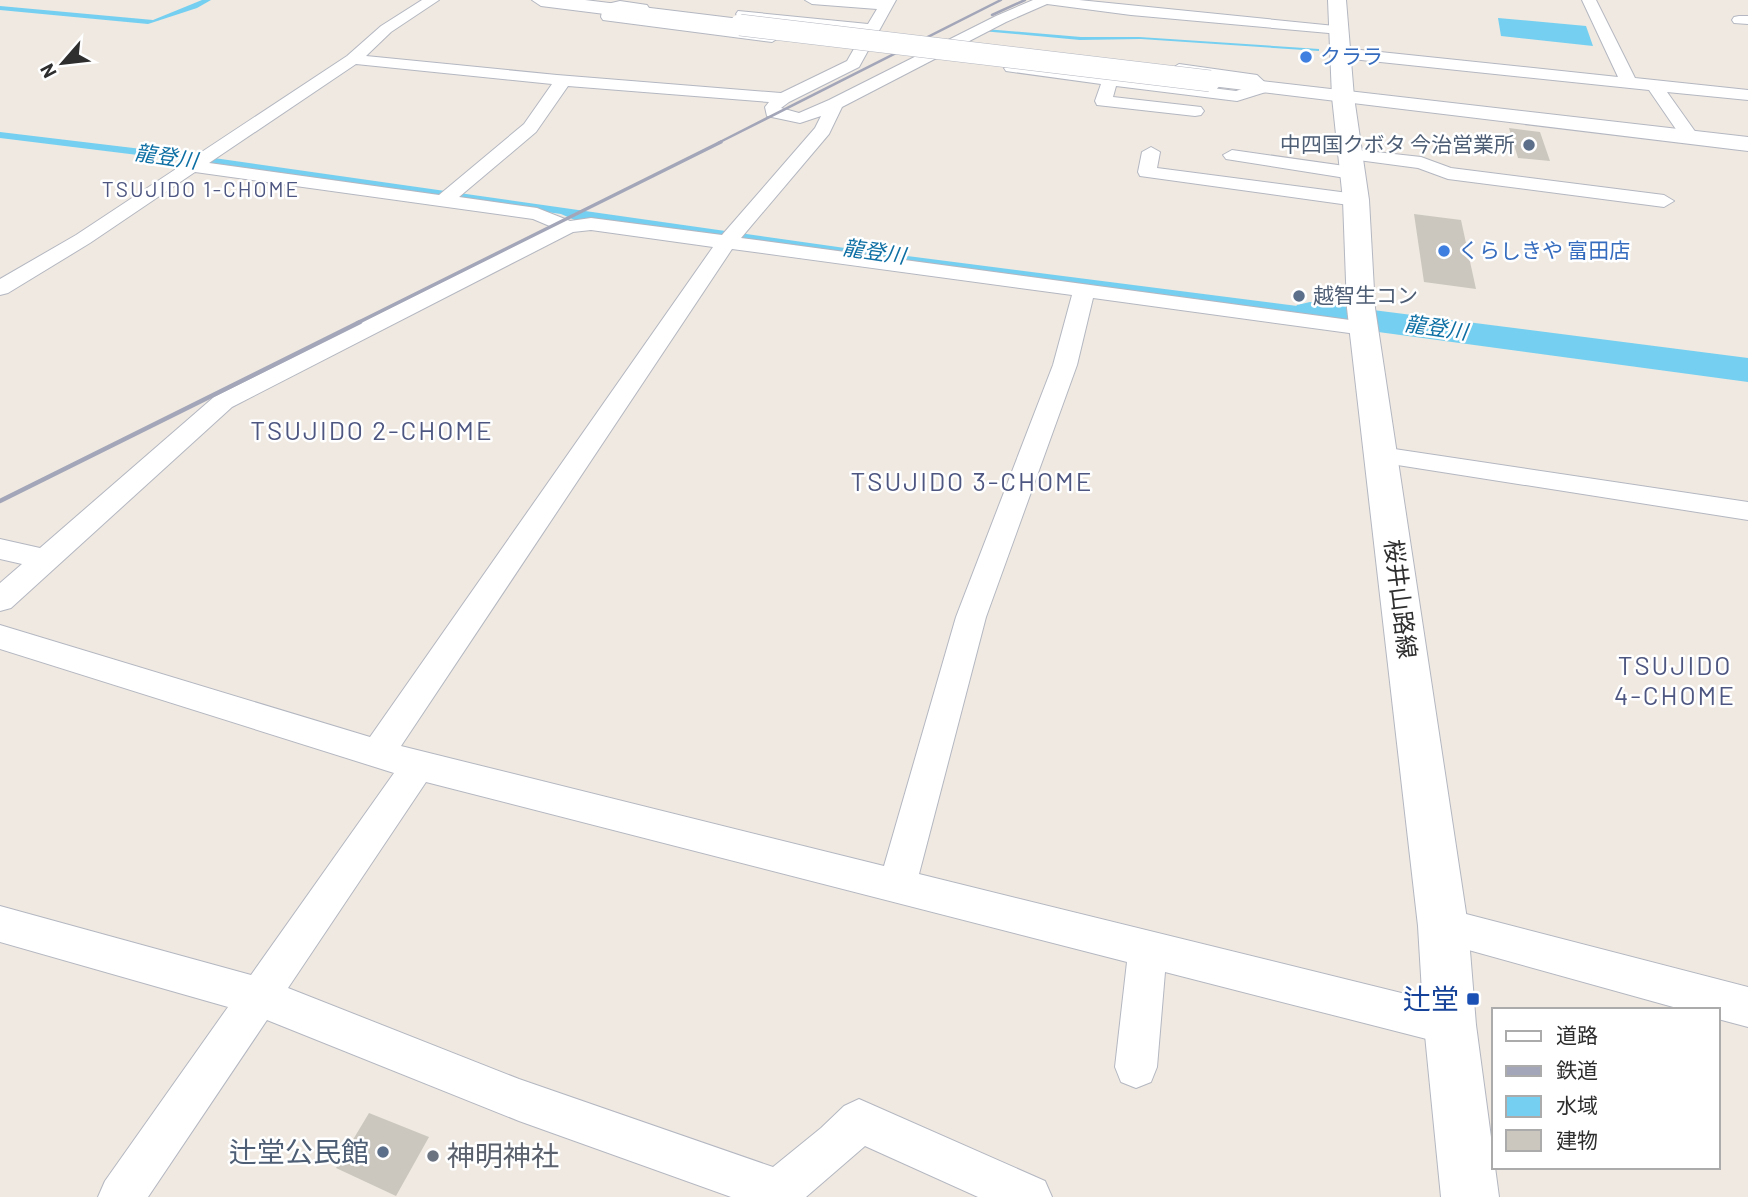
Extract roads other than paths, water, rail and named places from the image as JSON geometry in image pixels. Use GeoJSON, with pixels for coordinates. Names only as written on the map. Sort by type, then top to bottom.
{"type":"FeatureCollection","features":[{"type":"Feature","properties":{"kind":"street"},"geometry":{"type":"LineString","coordinates":[[0,288],[83,239],[353,59],[386,29],[432,0]]}},
{"type":"Feature","properties":{"kind":"street"},"geometry":{"type":"LineString","coordinates":[[541,0],[947,51],[1748,144]]}},
{"type":"Feature","properties":{"kind":"street"},"geometry":{"type":"LineString","coordinates":[[813,0],[888,2],[853,64],[783,98],[773,107],[773,112],[785,117],[800,118],[835,104],[1045,0],[1131,11],[1340,28],[1629,83],[1748,95]]}},
{"type":"Feature","properties":{"kind":"street"},"geometry":{"type":"LineString","coordinates":[[1589,0],[1629,83]]}},
{"type":"Feature","properties":{"kind":"street"},"geometry":{"type":"LineString","coordinates":[[608,8],[639,3],[867,37]]}},
{"type":"Feature","properties":{"kind":"street"},"geometry":{"type":"LineString","coordinates":[[608,8],[608,17],[867,37]]}},
{"type":"Feature","properties":{"kind":"street"},"geometry":{"type":"LineString","coordinates":[[1008,16],[1036,19]]}},
{"type":"Feature","properties":{"kind":"street","name":"桜井山路線"},"geometry":{"type":"LineString","coordinates":[[1340,28],[1343,97],[1352,176],[1361,308],[1443,926],[1450,1025],[1470,1197]]}},
{"type":"Feature","properties":{"kind":"street"},"geometry":{"type":"LineString","coordinates":[[953,44],[1251,78],[1263,88]]}},
{"type":"Feature","properties":{"kind":"street"},"geometry":{"type":"LineString","coordinates":[[929,57],[1110,80],[1103,101],[1205,112],[1237,96],[1263,88]]}},
{"type":"Feature","properties":{"kind":"street"},"geometry":{"type":"LineString","coordinates":[[353,59],[563,81],[783,98]]}},
{"type":"Feature","properties":{"kind":"street"},"geometry":{"type":"LineString","coordinates":[[443,201],[530,128],[563,81]]}},
{"type":"Feature","properties":{"kind":"street"},"geometry":{"type":"LineString","coordinates":[[1653,84],[1690,137]]}},
{"type":"Feature","properties":{"kind":"street"},"geometry":{"type":"LineString","coordinates":[[377,754],[726,243],[823,130],[835,104]]}},
{"type":"Feature","properties":{"kind":"street"},"geometry":{"type":"LineString","coordinates":[[1151,152],[1147,172],[1352,176],[1421,163],[1448,173],[1664,201]]}},
{"type":"Feature","properties":{"kind":"street"},"geometry":{"type":"LineString","coordinates":[[1232,155],[1352,176]]}},
{"type":"Feature","properties":{"kind":"street"},"geometry":{"type":"LineString","coordinates":[[190,166],[537,214],[568,228]]}},
{"type":"Feature","properties":{"kind":"street"},"geometry":{"type":"LineString","coordinates":[[0,600],[223,402],[568,228],[591,225],[779,248],[1364,328]]}},
{"type":"Feature","properties":{"kind":"street"},"geometry":{"type":"LineString","coordinates":[[897,886],[971,617],[1065,365],[1084,290]]}},
{"type":"Feature","properties":{"kind":"street"},"geometry":{"type":"LineString","coordinates":[[1381,455],[1748,511]]}},
{"type":"Feature","properties":{"kind":"street"},"geometry":{"type":"LineString","coordinates":[[0,549],[44,559]]}},
{"type":"Feature","properties":{"kind":"street"},"geometry":{"type":"LineString","coordinates":[[0,637],[418,766],[1450,1025]]}},
{"type":"Feature","properties":{"kind":"street"},"geometry":{"type":"LineString","coordinates":[[121,1197],[418,766]]}},
{"type":"Feature","properties":{"kind":"street"},"geometry":{"type":"LineString","coordinates":[[0,924],[257,996],[519,1100],[778,1191],[836,1144],[859,1121],[1029,1197]]}},
{"type":"Feature","properties":{"kind":"street"},"geometry":{"type":"LineString","coordinates":[[1443,926],[1748,1007]]}},
{"type":"Feature","properties":{"kind":"street"},"geometry":{"type":"LineString","coordinates":[[1136,1067],[1148,949]]}},
{"type":"Feature","properties":{"kind":"water"},"geometry":{"type":"Polygon","coordinates":[[[202,0],[211,0],[197,8],[148,24],[0,10],[0,6],[153,20],[202,0]]]}},
{"type":"Feature","properties":{"kind":"water"},"geometry":{"type":"Polygon","coordinates":[[[1498,18],[1586,26],[1593,46],[1501,36],[1498,18]]]}},
{"type":"Feature","properties":{"kind":"water"},"geometry":{"type":"Polygon","coordinates":[[[985,29],[1081,37],[1139,37],[1319,51],[1141,39],[1080,40],[982,31],[985,29]]]}},
{"type":"Feature","properties":{"kind":"water"},"geometry":{"type":"Polygon","coordinates":[[[0,132],[200,156],[845,248],[1344,312],[1347,323],[577,221],[561,214],[219,165],[0,138],[0,132]]]}},
{"type":"Feature","properties":{"kind":"waterway","name":"龍登川"},"geometry":{"type":"LineString","coordinates":[[1310,313],[1748,370]]}},
{"type":"Feature","properties":{"kind":"railway"},"geometry":{"type":"LineString","coordinates":[[718,143],[1001,0]]}},
{"type":"Feature","properties":{"kind":"railway"},"geometry":{"type":"LineString","coordinates":[[992,15],[1025,0]]}},
{"type":"Feature","properties":{"kind":"railway"},"geometry":{"type":"LineString","coordinates":[[357,323],[721,142]]}},
{"type":"Feature","properties":{"kind":"railway"},"geometry":{"type":"LineString","coordinates":[[0,501],[360,322]]}},
{"type":"Feature","properties":{"kind":"place","name":"クララ"},"geometry":{"type":"Point","coordinates":[1306,57]}},
{"type":"Feature","properties":{"kind":"place","name":"中四国クボタ 今治営業所"},"geometry":{"type":"Point","coordinates":[1529,145]}},
{"type":"Feature","properties":{"kind":"place","name":"くらしきや 富田店"},"geometry":{"type":"Point","coordinates":[1444,251]}},
{"type":"Feature","properties":{"kind":"place","name":"越智生コン"},"geometry":{"type":"Point","coordinates":[1299,296]}},
{"type":"Feature","properties":{"kind":"place","name":"辻堂"},"geometry":{"type":"Point","coordinates":[1473,999]}},
{"type":"Feature","properties":{"kind":"place","name":"辻堂公民館"},"geometry":{"type":"Point","coordinates":[383,1152]}},
{"type":"Feature","properties":{"kind":"place","name":"神明神社"},"geometry":{"type":"Point","coordinates":[433,1156]}},
{"type":"Feature","properties":{"kind":"district","name":"TSUJIDO 1-CHOME"},"geometry":{"type":"Point","coordinates":[201,190]}},
{"type":"Feature","properties":{"kind":"district","name":"TSUJIDO 2-CHOME"},"geometry":{"type":"Point","coordinates":[372,431]}},
{"type":"Feature","properties":{"kind":"district","name":"TSUJIDO 3-CHOME"},"geometry":{"type":"Point","coordinates":[972,482]}},
{"type":"Feature","properties":{"kind":"district","name":"TSUJIDO 4-CHOME"},"geometry":{"type":"Point","coordinates":[1675,681]}}]}
